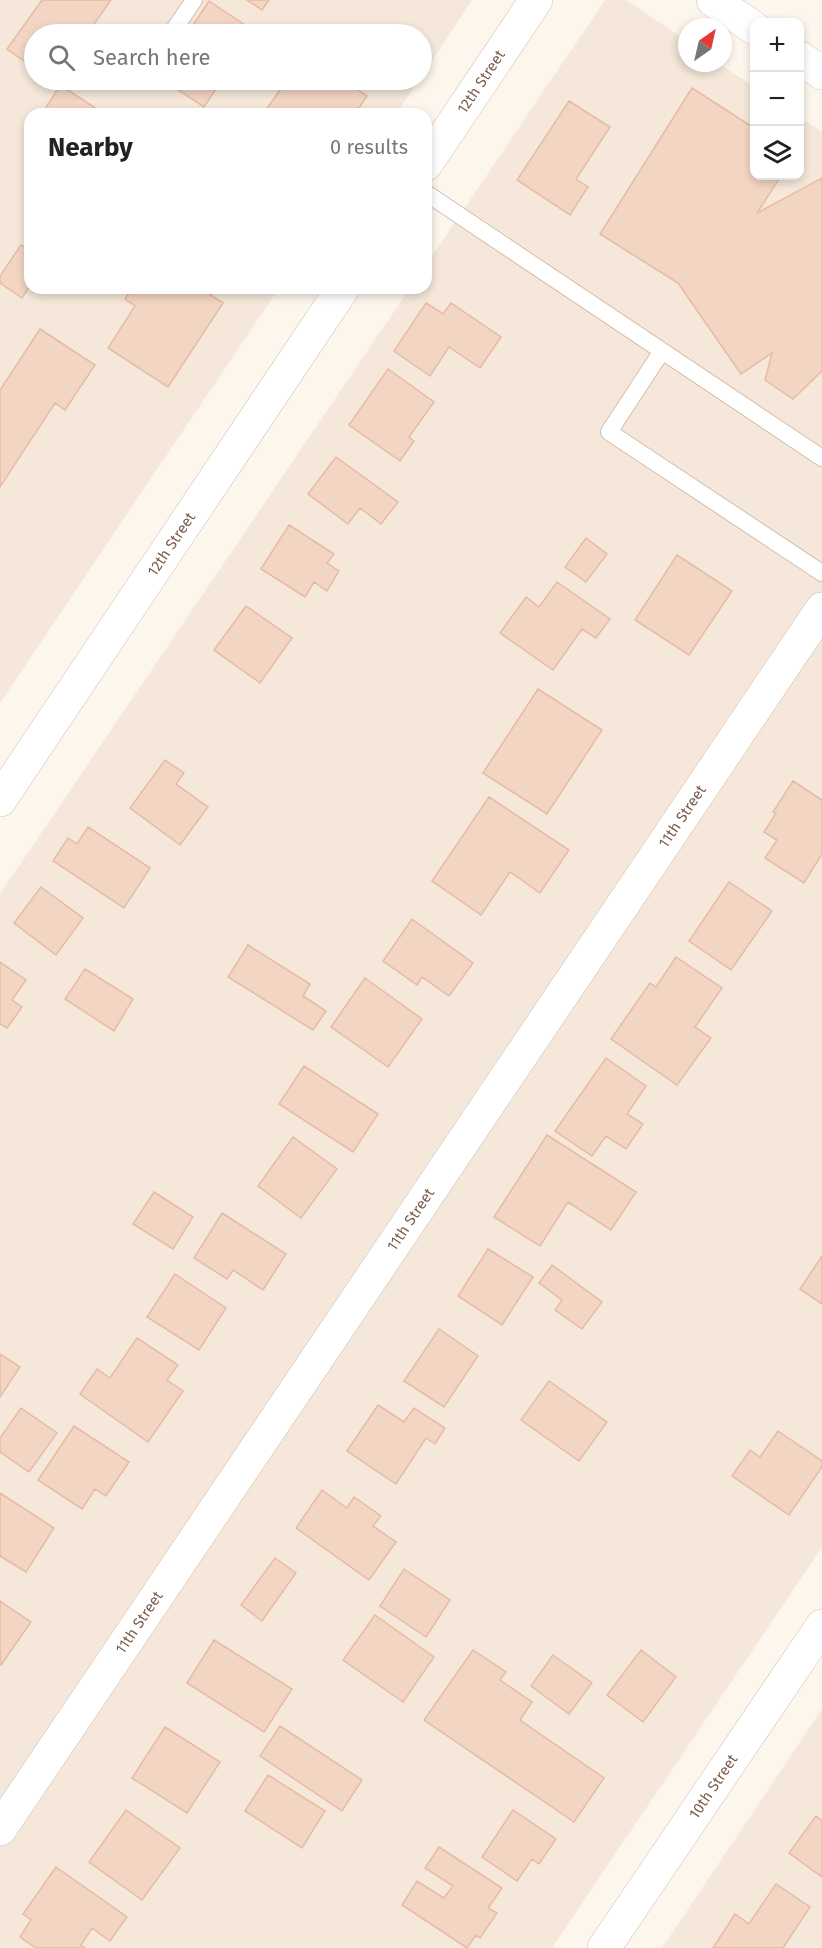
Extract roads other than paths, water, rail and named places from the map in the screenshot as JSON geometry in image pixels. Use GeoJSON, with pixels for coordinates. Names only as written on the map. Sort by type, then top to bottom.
{"type":"FeatureCollection","features":[{"type":"Feature","properties":{"kind":"street","name":"12th Street"},"geometry":{"type":"LineString","coordinates":[[432,155],[536,0]]}},
{"type":"Feature","properties":{"kind":"street"},"geometry":{"type":"LineString","coordinates":[[713,0],[750,25]]}},
{"type":"Feature","properties":{"kind":"street"},"geometry":{"type":"LineString","coordinates":[[804,61],[822,73]]}},
{"type":"Feature","properties":{"kind":"street","name":"12th Street"},"geometry":{"type":"LineString","coordinates":[[0,800],[339,294]]}},
{"type":"Feature","properties":{"kind":"street","name":"11th Street"},"geometry":{"type":"LineString","coordinates":[[0,1829],[822,609]]}},
{"type":"Feature","properties":{"kind":"street","name":"10th Street"},"geometry":{"type":"LineString","coordinates":[[604,1948],[822,1626]]}},
{"type":"Feature","properties":{"kind":"lane"},"geometry":{"type":"LineString","coordinates":[[178,24],[194,0]]}},
{"type":"Feature","properties":{"kind":"lane"},"geometry":{"type":"LineString","coordinates":[[432,198],[822,458]]}},
{"type":"Feature","properties":{"kind":"lane"},"geometry":{"type":"LineString","coordinates":[[662,351],[609,432],[822,573]]}}]}
